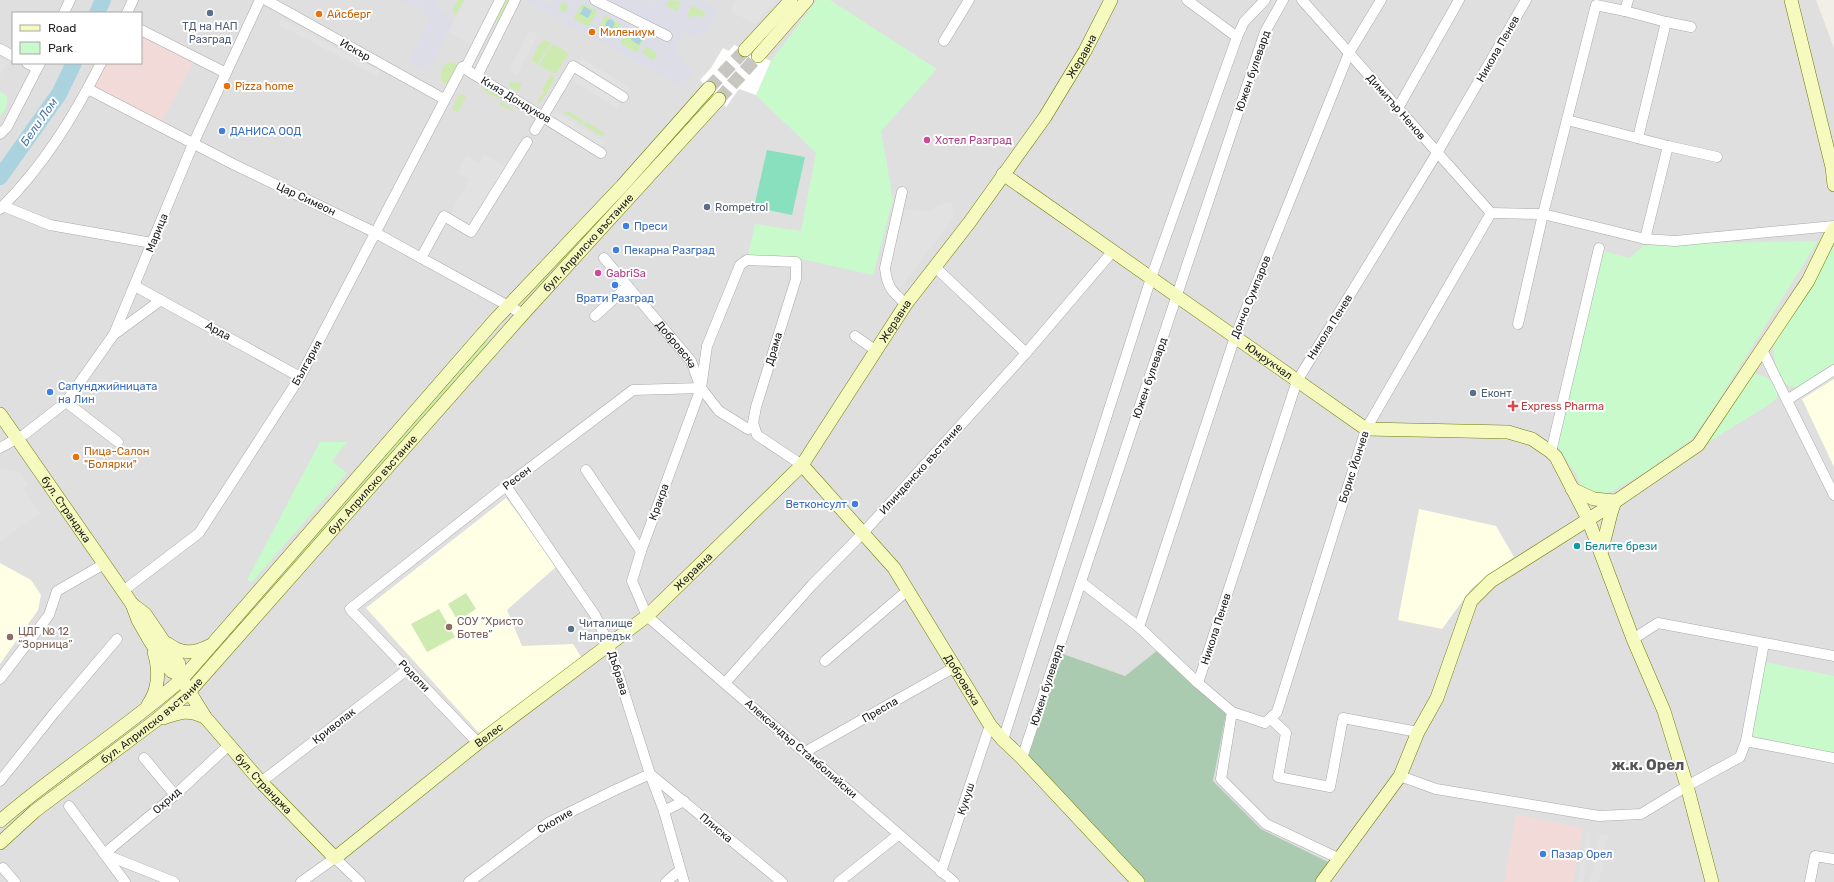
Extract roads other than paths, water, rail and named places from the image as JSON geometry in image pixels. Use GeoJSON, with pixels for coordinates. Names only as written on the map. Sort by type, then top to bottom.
{"type":"FeatureCollection","features":[{"type":"Feature","properties":{"kind":"street"},"geometry":{"type":"LineString","coordinates":[[64,12],[70,0]]}},
{"type":"Feature","properties":{"kind":"street","name":"Марица"},"geometry":{"type":"LineString","coordinates":[[0,448],[17,439],[66,402],[114,334],[194,144],[260,0]]}},
{"type":"Feature","properties":{"kind":"street","name":"Искър"},"geometry":{"type":"LineString","coordinates":[[266,0],[444,99]]}},
{"type":"Feature","properties":{"kind":"street"},"geometry":{"type":"LineString","coordinates":[[444,99],[462,67],[465,69],[500,0]]}},
{"type":"Feature","properties":{"kind":"street"},"geometry":{"type":"LineString","coordinates":[[476,76],[516,0]]}},
{"type":"Feature","properties":{"kind":"street"},"geometry":{"type":"LineString","coordinates":[[595,0],[667,36]]}},
{"type":"Feature","properties":{"kind":"street"},"geometry":{"type":"LineString","coordinates":[[745,50],[791,0]]}},
{"type":"Feature","properties":{"kind":"street"},"geometry":{"type":"LineString","coordinates":[[758,56],[807,0]]}},
{"type":"Feature","properties":{"kind":"street"},"geometry":{"type":"LineString","coordinates":[[944,41],[969,0]]}},
{"type":"Feature","properties":{"kind":"street"},"geometry":{"type":"LineString","coordinates":[[1187,0],[1237,37]]}},
{"type":"Feature","properties":{"kind":"street"},"geometry":{"type":"LineString","coordinates":[[1003,740],[1237,37],[1244,22],[1265,0]]}},
{"type":"Feature","properties":{"kind":"street","name":"Южен булевард"},"geometry":{"type":"LineString","coordinates":[[1022,758],[1175,295],[1265,32],[1283,0]]}},
{"type":"Feature","properties":{"kind":"street","name":"Димитър Ненов"},"geometry":{"type":"LineString","coordinates":[[1302,0],[1491,213]]}},
{"type":"Feature","properties":{"kind":"street","name":"Дончо Сумпаров"},"geometry":{"type":"LineString","coordinates":[[1139,627],[1235,337],[1349,53],[1381,0]]}},
{"type":"Feature","properties":{"kind":"street"},"geometry":{"type":"LineString","coordinates":[[1398,108],[1459,0]]}},
{"type":"Feature","properties":{"kind":"street","name":"Никола Пенев"},"geometry":{"type":"LineString","coordinates":[[1198,683],[1297,381],[1437,153],[1526,0]]}},
{"type":"Feature","properties":{"kind":"street"},"geometry":{"type":"LineString","coordinates":[[1625,10],[1628,0]]}},
{"type":"Feature","properties":{"kind":"street"},"geometry":{"type":"LineString","coordinates":[[1791,0],[1832,167],[1834,184]]}},
{"type":"Feature","properties":{"kind":"street","name":"Жеравна"},"geometry":{"type":"LineString","coordinates":[[647,616],[802,465],[906,304],[969,223],[1045,117],[1085,51],[1108,2]]}},
{"type":"Feature","properties":{"kind":"street"},"geometry":{"type":"LineString","coordinates":[[1518,324],[1543,214],[1596,5],[1625,10],[1691,28]]}},
{"type":"Feature","properties":{"kind":"street"},"geometry":{"type":"LineString","coordinates":[[1638,138],[1666,22]]}},
{"type":"Feature","properties":{"kind":"street"},"geometry":{"type":"LineString","coordinates":[[142,31],[226,73]]}},
{"type":"Feature","properties":{"kind":"street"},"geometry":{"type":"LineString","coordinates":[[0,50],[12,56]]}},
{"type":"Feature","properties":{"kind":"street"},"geometry":{"type":"LineString","coordinates":[[101,64],[88,90],[49,153],[1,207],[50,225],[152,243]]}},
{"type":"Feature","properties":{"kind":"street"},"geometry":{"type":"LineString","coordinates":[[0,134],[7,127],[38,66]]}},
{"type":"Feature","properties":{"kind":"street"},"geometry":{"type":"LineString","coordinates":[[534,130],[573,66],[623,98]]}},
{"type":"Feature","properties":{"kind":"street","name":"Княз Дондуков"},"geometry":{"type":"LineString","coordinates":[[465,69],[601,153]]}},
{"type":"Feature","properties":{"kind":"street","name":"бул. Априлско въстание"},"geometry":{"type":"LineString","coordinates":[[0,821],[51,779],[144,711],[212,644],[508,305],[622,186],[709,88]]}},
{"type":"Feature","properties":{"kind":"street","name":"Цар Симеон"},"geometry":{"type":"LineString","coordinates":[[88,90],[233,164],[374,232],[523,314]]}},
{"type":"Feature","properties":{"kind":"street","name":"България"},"geometry":{"type":"LineString","coordinates":[[123,591],[199,533],[300,377],[444,99]]}},
{"type":"Feature","properties":{"kind":"street","name":"бул. Априлско въстание"},"geometry":{"type":"LineString","coordinates":[[0,843],[35,811],[155,720],[189,692],[523,314],[719,99]]}},
{"type":"Feature","properties":{"kind":"street"},"geometry":{"type":"LineString","coordinates":[[1567,120],[1717,157]]}},
{"type":"Feature","properties":{"kind":"street"},"geometry":{"type":"LineString","coordinates":[[421,258],[444,216],[471,232],[527,142]]}},
{"type":"Feature","properties":{"kind":"street"},"geometry":{"type":"LineString","coordinates":[[1645,239],[1668,146]]}},
{"type":"Feature","properties":{"kind":"street"},"geometry":{"type":"LineString","coordinates":[[1003,174],[1155,281]]}},
{"type":"Feature","properties":{"kind":"street"},"geometry":{"type":"LineString","coordinates":[[902,192],[885,268],[886,281],[892,292],[906,304]]}},
{"type":"Feature","properties":{"kind":"street"},"geometry":{"type":"LineString","coordinates":[[1491,213],[1543,214],[1645,239],[1675,241],[1834,227]]}},
{"type":"Feature","properties":{"kind":"street","name":"Борис Йончев"},"geometry":{"type":"LineString","coordinates":[[1271,719],[1277,712],[1366,429],[1491,213]]}},
{"type":"Feature","properties":{"kind":"street"},"geometry":{"type":"LineString","coordinates":[[1322,882],[1400,776],[1418,732],[1437,698],[1471,601],[1491,581],[1698,446],[1808,281],[1834,227]]}},
{"type":"Feature","properties":{"kind":"street"},"geometry":{"type":"LineString","coordinates":[[1551,452],[1598,248]]}},
{"type":"Feature","properties":{"kind":"street","name":"Илинденско въстание"},"geometry":{"type":"LineString","coordinates":[[725,683],[812,585],[863,533],[1026,352],[1113,251]]}},
{"type":"Feature","properties":{"kind":"street","name":"Добровска"},"geometry":{"type":"LineString","coordinates":[[604,258],[691,361],[701,388],[719,411],[748,429]]}},
{"type":"Feature","properties":{"kind":"street","name":"Кракра"},"geometry":{"type":"LineString","coordinates":[[647,616],[632,581],[641,551],[701,388],[707,346],[740,265],[747,260],[796,262]]}},
{"type":"Feature","properties":{"kind":"street","name":"Драма"},"geometry":{"type":"LineString","coordinates":[[796,262],[796,279],[756,407],[753,423],[757,435],[802,465]]}},
{"type":"Feature","properties":{"kind":"street"},"geometry":{"type":"LineString","coordinates":[[935,267],[1026,352]]}},
{"type":"Feature","properties":{"kind":"street","name":"Юмрукчал"},"geometry":{"type":"LineString","coordinates":[[1155,281],[1366,429]]}},
{"type":"Feature","properties":{"kind":"street","name":"Арда"},"geometry":{"type":"LineString","coordinates":[[135,286],[300,377]]}},
{"type":"Feature","properties":{"kind":"street"},"geometry":{"type":"LineString","coordinates":[[595,316],[628,286]]}},
{"type":"Feature","properties":{"kind":"street"},"geometry":{"type":"LineString","coordinates":[[114,334],[161,300]]}},
{"type":"Feature","properties":{"kind":"street"},"geometry":{"type":"LineString","coordinates":[[855,336],[875,350]]}},
{"type":"Feature","properties":{"kind":"street"},"geometry":{"type":"LineString","coordinates":[[1762,350],[1834,495]]}},
{"type":"Feature","properties":{"kind":"street"},"geometry":{"type":"LineString","coordinates":[[1787,400],[1834,370]]}},
{"type":"Feature","properties":{"kind":"street","name":"Ресен"},"geometry":{"type":"LineString","coordinates":[[350,609],[506,486],[633,390],[701,388]]}},
{"type":"Feature","properties":{"kind":"street"},"geometry":{"type":"LineString","coordinates":[[66,402],[118,442]]}},
{"type":"Feature","properties":{"kind":"street","name":"бул. Странджа"},"geometry":{"type":"LineString","coordinates":[[0,414],[132,604],[138,620],[150,641],[171,671],[180,677],[205,717],[228,746],[261,782],[334,858],[360,882]]}},
{"type":"Feature","properties":{"kind":"street"},"geometry":{"type":"LineString","coordinates":[[1366,429],[1508,432],[1532,439],[1556,457],[1588,519],[1633,639],[1664,711],[1687,786],[1712,882]]}},
{"type":"Feature","properties":{"kind":"street","name":"Добровска"},"geometry":{"type":"LineString","coordinates":[[802,465],[894,568],[990,725],[1138,882]]}},
{"type":"Feature","properties":{"kind":"street"},"geometry":{"type":"LineString","coordinates":[[586,470],[641,551]]}},
{"type":"Feature","properties":{"kind":"street","name":"Дъбрава"},"geometry":{"type":"LineString","coordinates":[[506,486],[595,615],[609,645],[650,774],[664,811],[684,882]]}},
{"type":"Feature","properties":{"kind":"street"},"geometry":{"type":"LineString","coordinates":[[1572,489],[1594,499],[1615,501]]}},
{"type":"Feature","properties":{"kind":"street"},"geometry":{"type":"LineString","coordinates":[[1601,554],[1615,501]]}},
{"type":"Feature","properties":{"kind":"street"},"geometry":{"type":"LineString","coordinates":[[0,679],[49,615],[57,591],[104,564]]}},
{"type":"Feature","properties":{"kind":"street"},"geometry":{"type":"LineString","coordinates":[[1081,582],[1139,627],[1198,683],[1232,712],[1265,723],[1271,719],[1286,733],[1278,777],[1330,787],[1343,718],[1418,732]]}},
{"type":"Feature","properties":{"kind":"street"},"geometry":{"type":"LineString","coordinates":[[825,662],[908,590]]}},
{"type":"Feature","properties":{"kind":"street","name":"бул. Странджа"},"geometry":{"type":"LineString","coordinates":[[132,604],[145,614],[164,640],[179,664],[180,677]]}},
{"type":"Feature","properties":{"kind":"street","name":"Родопи"},"geometry":{"type":"LineString","coordinates":[[350,609],[478,743]]}},
{"type":"Feature","properties":{"kind":"street","name":"Велес"},"geometry":{"type":"LineString","coordinates":[[334,858],[478,743],[647,616]]}},
{"type":"Feature","properties":{"kind":"street","name":"Александър Стамболийски"},"geometry":{"type":"LineString","coordinates":[[647,616],[954,882]]}},
{"type":"Feature","properties":{"kind":"street"},"geometry":{"type":"LineString","coordinates":[[1633,639],[1658,622],[1834,656]]}},
{"type":"Feature","properties":{"kind":"street"},"geometry":{"type":"LineString","coordinates":[[0,781],[55,712],[118,639]]}},
{"type":"Feature","properties":{"kind":"street"},"geometry":{"type":"LineString","coordinates":[[164,640],[175,649],[187,652],[202,650],[212,644]]}},
{"type":"Feature","properties":{"kind":"street"},"geometry":{"type":"LineString","coordinates":[[144,711],[151,700],[158,680],[156,659],[150,641]]}},
{"type":"Feature","properties":{"kind":"street"},"geometry":{"type":"LineString","coordinates":[[1400,776],[1436,789],[1548,809],[1599,816],[1642,814],[1687,786],[1740,757],[1746,741],[1764,643]]}},
{"type":"Feature","properties":{"kind":"street","name":"Преспа"},"geometry":{"type":"LineString","coordinates":[[805,752],[955,667]]}},
{"type":"Feature","properties":{"kind":"street","name":"Криволак"},"geometry":{"type":"LineString","coordinates":[[261,782],[408,669]]}},
{"type":"Feature","properties":{"kind":"street"},"geometry":{"type":"LineString","coordinates":[[155,720],[185,711],[194,712],[205,717]]}},
{"type":"Feature","properties":{"kind":"street"},"geometry":{"type":"LineString","coordinates":[[1232,712],[1221,779],[1266,824],[1340,859]]}},
{"type":"Feature","properties":{"kind":"street","name":"Кукуш"},"geometry":{"type":"LineString","coordinates":[[941,872],[990,725]]}},
{"type":"Feature","properties":{"kind":"street"},"geometry":{"type":"LineString","coordinates":[[1746,741],[1834,758]]}},
{"type":"Feature","properties":{"kind":"street","name":"Охрид"},"geometry":{"type":"LineString","coordinates":[[104,854],[174,795],[228,746]]}},
{"type":"Feature","properties":{"kind":"street"},"geometry":{"type":"LineString","coordinates":[[144,758],[174,795]]}},
{"type":"Feature","properties":{"kind":"street","name":"Плиска"},"geometry":{"type":"LineString","coordinates":[[650,774],[782,882]]}},
{"type":"Feature","properties":{"kind":"street","name":"Скопие"},"geometry":{"type":"LineString","coordinates":[[469,882],[548,823],[650,774]]}},
{"type":"Feature","properties":{"kind":"street"},"geometry":{"type":"LineString","coordinates":[[664,811],[684,801]]}},
{"type":"Feature","properties":{"kind":"street"},"geometry":{"type":"LineString","coordinates":[[69,806],[125,882]]}},
{"type":"Feature","properties":{"kind":"street"},"geometry":{"type":"LineString","coordinates":[[839,882],[898,835]]}},
{"type":"Feature","properties":{"kind":"street"},"geometry":{"type":"LineString","coordinates":[[104,854],[174,882]]}},
{"type":"Feature","properties":{"kind":"street"},"geometry":{"type":"LineString","coordinates":[[1810,882],[1815,856],[1834,860]]}},
{"type":"Feature","properties":{"kind":"street"},"geometry":{"type":"LineString","coordinates":[[301,882],[334,858]]}},
{"type":"Feature","properties":{"kind":"street"},"geometry":{"type":"LineString","coordinates":[[3,868],[15,882]]}},
{"type":"Feature","properties":{"kind":"street"},"geometry":{"type":"LineString","coordinates":[[666,882],[680,870]]}},
{"type":"Feature","properties":{"kind":"water"},"geometry":{"type":"Polygon","coordinates":[[[584,6],[592,11],[588,18],[580,14],[584,6]]]}},
{"type":"Feature","properties":{"kind":"water"},"geometry":{"type":"Polygon","coordinates":[[[610,19],[615,24],[610,29],[605,24],[610,19]]]}},
{"type":"Feature","properties":{"kind":"water"},"geometry":{"type":"Polygon","coordinates":[[[634,33],[643,38],[639,45],[631,40],[634,33]]]}},
{"type":"Feature","properties":{"kind":"waterway","name":"Бели Лом"},"geometry":{"type":"LineString","coordinates":[[97,12],[103,0]]}},
{"type":"Feature","properties":{"kind":"waterway","name":"Бели Лом"},"geometry":{"type":"LineString","coordinates":[[0,177],[59,94],[74,64]]}},
{"type":"Feature","properties":{"kind":"tunnel"},"geometry":{"type":"LineString","coordinates":[[709,88],[745,50]]}},
{"type":"Feature","properties":{"kind":"tunnel"},"geometry":{"type":"LineString","coordinates":[[719,99],[758,56]]}},
{"type":"Feature","properties":{"kind":"place","name":"ТД на НАП Разград"},"geometry":{"type":"Point","coordinates":[210,13]}},
{"type":"Feature","properties":{"kind":"place","name":"Айсберг"},"geometry":{"type":"Point","coordinates":[319,14]}},
{"type":"Feature","properties":{"kind":"place","name":"Милениум"},"geometry":{"type":"Point","coordinates":[592,32]}},
{"type":"Feature","properties":{"kind":"place","name":"Pizza home"},"geometry":{"type":"Point","coordinates":[227,86]}},
{"type":"Feature","properties":{"kind":"place","name":"ДАНИСА ООД"},"geometry":{"type":"Point","coordinates":[222,131]}},
{"type":"Feature","properties":{"kind":"place","name":"Хотел Разград"},"geometry":{"type":"Point","coordinates":[927,140]}},
{"type":"Feature","properties":{"kind":"place","name":"Rompetrol"},"geometry":{"type":"Point","coordinates":[707,207]}},
{"type":"Feature","properties":{"kind":"place","name":"Преси"},"geometry":{"type":"Point","coordinates":[626,226]}},
{"type":"Feature","properties":{"kind":"place","name":"Пекарна Разград"},"geometry":{"type":"Point","coordinates":[616,250]}},
{"type":"Feature","properties":{"kind":"place","name":"GabriSa"},"geometry":{"type":"Point","coordinates":[598,273]}},
{"type":"Feature","properties":{"kind":"place","name":"Врати Разград"},"geometry":{"type":"Point","coordinates":[615,285]}},
{"type":"Feature","properties":{"kind":"place","name":"Сапунджийницата на Лин"},"geometry":{"type":"Point","coordinates":[50,392]}},
{"type":"Feature","properties":{"kind":"place","name":"Еконт"},"geometry":{"type":"Point","coordinates":[1473,393]}},
{"type":"Feature","properties":{"kind":"place","name":"Express Pharma"},"geometry":{"type":"Point","coordinates":[1513,406]}},
{"type":"Feature","properties":{"kind":"place","name":"Пица-Салон \"Болярки\""},"geometry":{"type":"Point","coordinates":[76,457]}},
{"type":"Feature","properties":{"kind":"place","name":"Ветконсулт"},"geometry":{"type":"Point","coordinates":[855,504]}},
{"type":"Feature","properties":{"kind":"place","name":"Белите брези"},"geometry":{"type":"Point","coordinates":[1577,546]}},
{"type":"Feature","properties":{"kind":"place","name":"СОУ “Христо Ботев”"},"geometry":{"type":"Point","coordinates":[449,627]}},
{"type":"Feature","properties":{"kind":"place","name":"Читалище Напредък"},"geometry":{"type":"Point","coordinates":[571,629]}},
{"type":"Feature","properties":{"kind":"place","name":"ЦДГ № 12 “Зорница”"},"geometry":{"type":"Point","coordinates":[10,637]}},
{"type":"Feature","properties":{"kind":"place","name":"Пазар Орел"},"geometry":{"type":"Point","coordinates":[1543,854]}},
{"type":"Feature","properties":{"kind":"district","name":"ж.к. Орел"},"geometry":{"type":"Point","coordinates":[1648,765]}}]}
